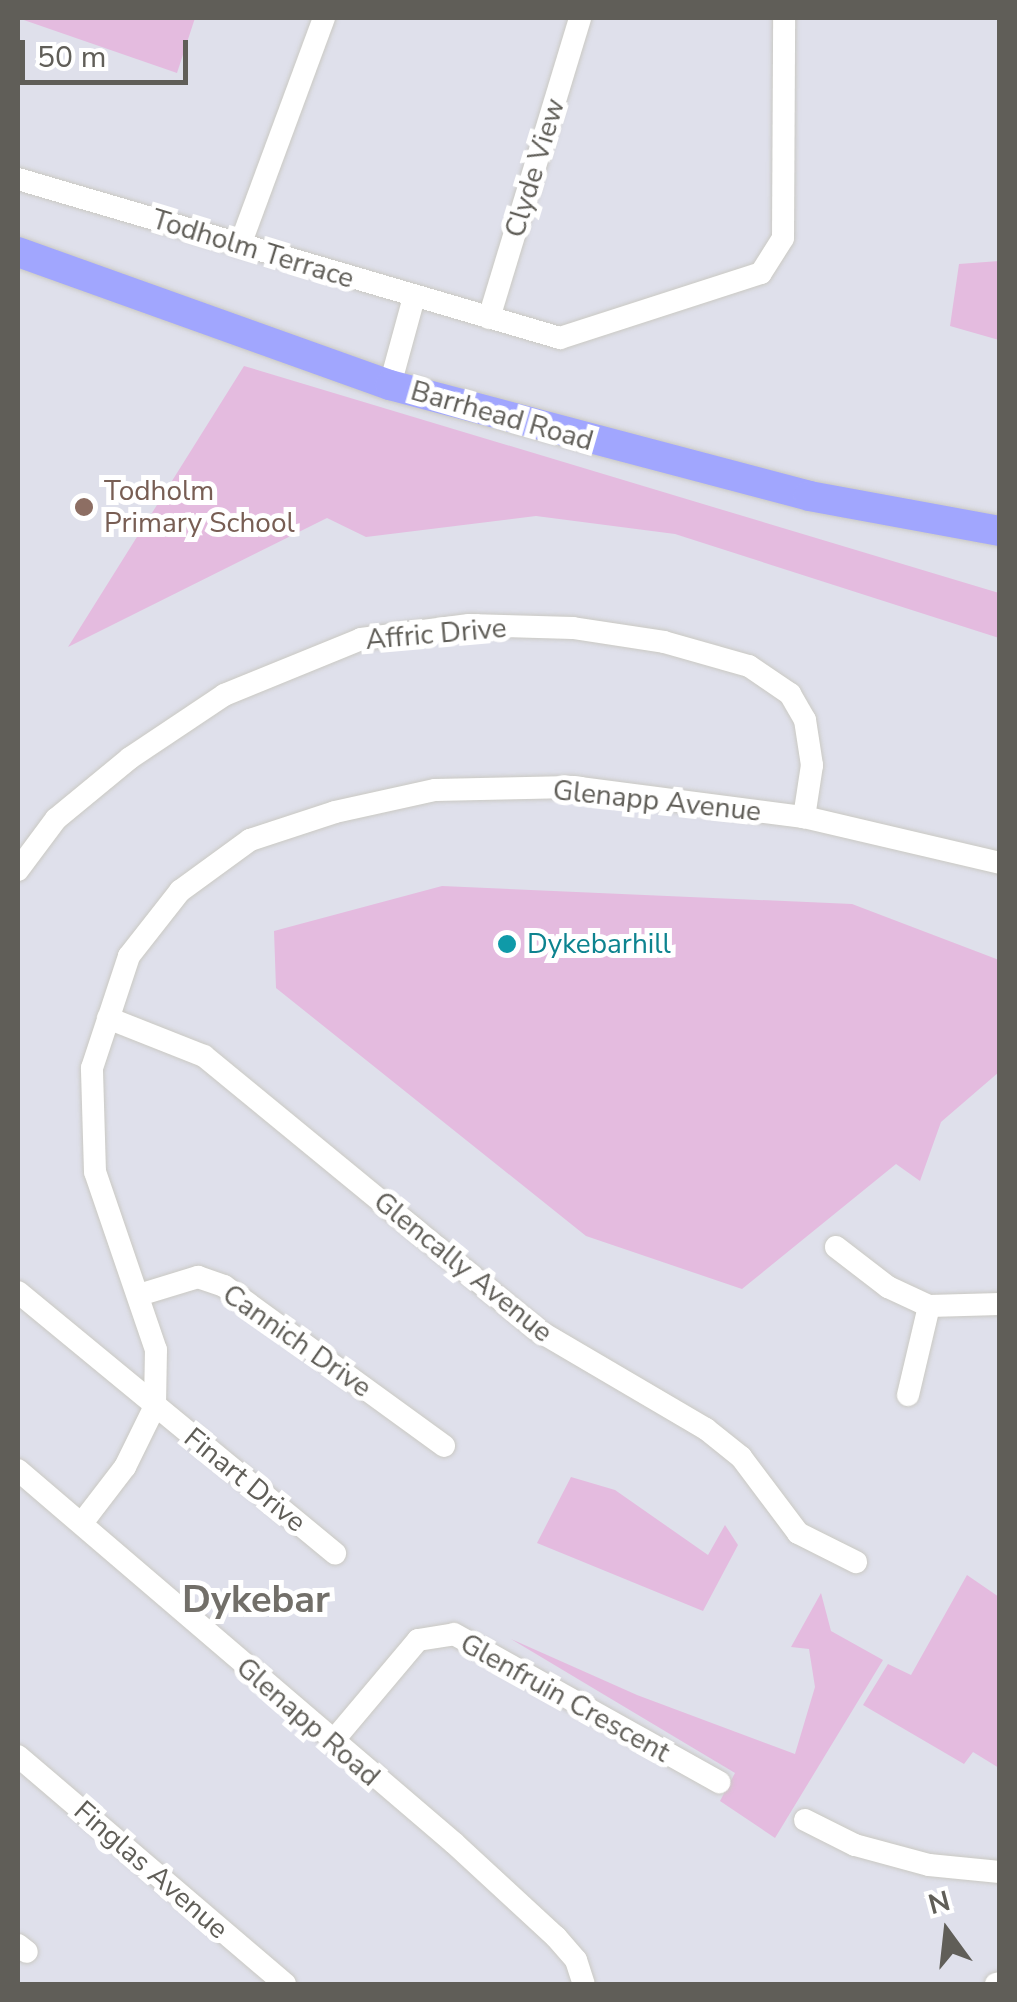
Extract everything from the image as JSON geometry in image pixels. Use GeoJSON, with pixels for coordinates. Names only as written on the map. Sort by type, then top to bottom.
{"type":"FeatureCollection","features":[{"type":"Feature","properties":{"kind":"main road","name":"Barrhead Road"},"geometry":{"type":"LineString","coordinates":[[18,252],[390,385],[809,496],[1000,531]]}},
{"type":"Feature","properties":{"kind":"street"},"geometry":{"type":"LineString","coordinates":[[240,245],[324,18]]}},
{"type":"Feature","properties":{"kind":"street","name":"Clyde View"},"geometry":{"type":"LineString","coordinates":[[490,318],[580,18]]}},
{"type":"Feature","properties":{"kind":"street","name":"Todholm Terrace"},"geometry":{"type":"LineString","coordinates":[[18,179],[560,338],[761,273],[783,238],[784,18]]}},
{"type":"Feature","properties":{"kind":"street"},"geometry":{"type":"LineString","coordinates":[[390,385],[414,298]]}},
{"type":"Feature","properties":{"kind":"street","name":"Affric Drive"},"geometry":{"type":"LineString","coordinates":[[18,870],[56,819],[130,758],[224,695],[361,638],[468,625],[573,628],[664,642],[748,666],[790,694],[805,720],[812,765],[804,816]]}},
{"type":"Feature","properties":{"kind":"street","name":"Glenapp Avenue"},"geometry":{"type":"LineString","coordinates":[[82,1523],[125,1467],[155,1406],[156,1350],[106,1212],[90,1131],[92,1068],[129,956],[180,891],[250,840],[336,812],[434,790],[572,788],[804,816],[1000,863]]}},
{"type":"Feature","properties":{"kind":"street","name":"Glencally Avenue"},"geometry":{"type":"LineString","coordinates":[[108,1018],[204,1056],[539,1331],[602,1362],[714,1435],[742,1457],[798,1533],[856,1562]]}},
{"type":"Feature","properties":{"kind":"street"},"geometry":{"type":"LineString","coordinates":[[836,1247],[888,1287],[929,1306],[1000,1304]]}},
{"type":"Feature","properties":{"kind":"street","name":"Cannich Drive"},"geometry":{"type":"LineString","coordinates":[[139,1295],[198,1277],[224,1286],[444,1446]]}},
{"type":"Feature","properties":{"kind":"street","name":"Finart Drive"},"geometry":{"type":"LineString","coordinates":[[18,1292],[334,1553]]}},
{"type":"Feature","properties":{"kind":"street"},"geometry":{"type":"LineString","coordinates":[[908,1395],[929,1306]]}},
{"type":"Feature","properties":{"kind":"street","name":"Glenapp Road"},"geometry":{"type":"LineString","coordinates":[[18,1470],[556,1937],[576,1960],[584,1984]]}},
{"type":"Feature","properties":{"kind":"street","name":"Glenfruin Crescent"},"geometry":{"type":"LineString","coordinates":[[333,1741],[418,1640],[454,1634],[719,1782]]}},
{"type":"Feature","properties":{"kind":"street","name":"Finglas Avenue"},"geometry":{"type":"LineString","coordinates":[[18,1756],[285,1984]]}},
{"type":"Feature","properties":{"kind":"street"},"geometry":{"type":"LineString","coordinates":[[805,1820],[856,1845],[929,1866],[1000,1872]]}},
{"type":"Feature","properties":{"kind":"shaded area"},"geometry":{"type":"Polygon","coordinates":[[[18,18],[195,18],[177,73],[18,18]]]}},
{"type":"Feature","properties":{"kind":"shaded area"},"geometry":{"type":"Polygon","coordinates":[[[999,261],[999,340],[950,326],[959,264],[999,261]]]}},
{"type":"Feature","properties":{"kind":"shaded area"},"geometry":{"type":"Polygon","coordinates":[[[244,366],[999,593],[999,638],[675,534],[536,516],[366,537],[327,518],[68,647],[244,366]]]}},
{"type":"Feature","properties":{"kind":"shaded area"},"geometry":{"type":"Polygon","coordinates":[[[442,886],[852,904],[999,960],[999,1072],[941,1122],[920,1181],[896,1164],[742,1289],[586,1236],[276,988],[274,931],[442,886]]]}},
{"type":"Feature","properties":{"kind":"shaded area"},"geometry":{"type":"Polygon","coordinates":[[[571,1477],[615,1490],[708,1555],[725,1525],[738,1545],[703,1611],[537,1543],[571,1477]]]}},
{"type":"Feature","properties":{"kind":"shaded area"},"geometry":{"type":"Polygon","coordinates":[[[967,1575],[999,1597],[999,1768],[973,1752],[964,1764],[863,1705],[888,1664],[911,1675],[967,1575]]]}},
{"type":"Feature","properties":{"kind":"shaded area"},"geometry":{"type":"Polygon","coordinates":[[[821,1593],[831,1631],[883,1660],[775,1838],[720,1801],[735,1773],[511,1639],[637,1695],[795,1754],[815,1687],[809,1649],[791,1647],[821,1593]]]}},
{"type":"Feature","properties":{"kind":"place","name":"Todholm Primary School"},"geometry":{"type":"Point","coordinates":[84,507]}},
{"type":"Feature","properties":{"kind":"place","name":"Dykebarhill"},"geometry":{"type":"Point","coordinates":[507,944]}},
{"type":"Feature","properties":{"kind":"district","name":"Dykebar"},"geometry":{"type":"Point","coordinates":[256,1600]}}]}
